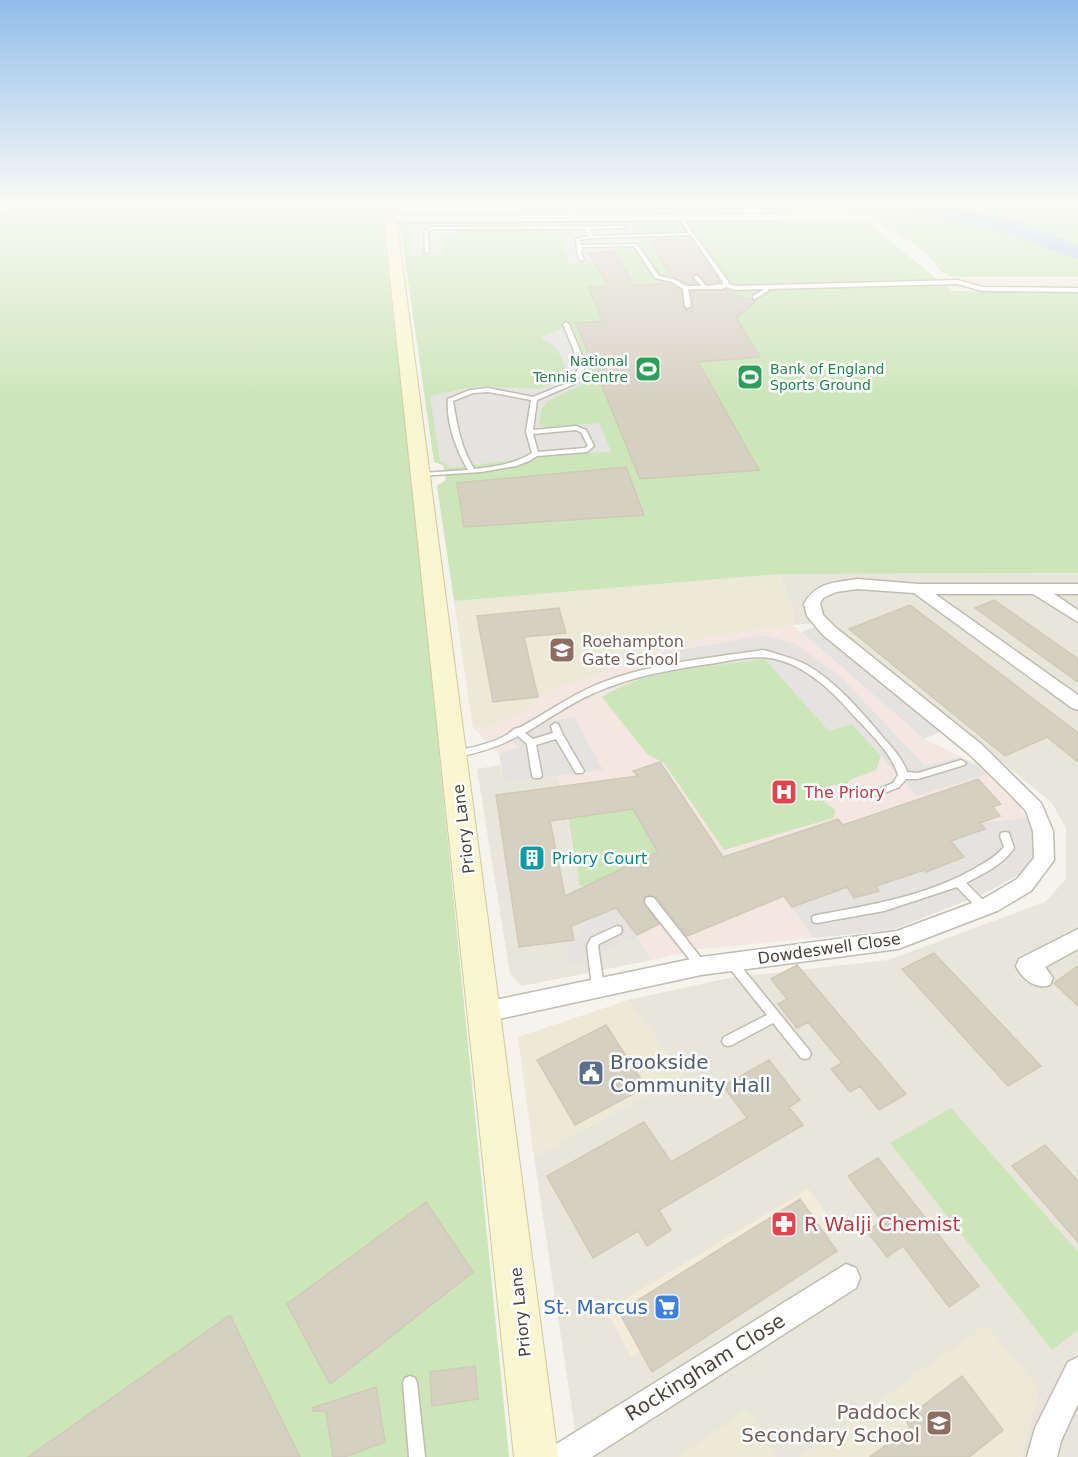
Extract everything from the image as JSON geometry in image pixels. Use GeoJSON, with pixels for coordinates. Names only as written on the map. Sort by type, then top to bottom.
{"type":"FeatureCollection","features":[{"type":"Feature","properties":{"kind":"street","name":"Priory Lane"},"geometry":{"type":"LineString","coordinates":[[396,269],[536,1457]]}},
{"type":"Feature","properties":{"kind":"street","name":"Dowdeswell Close"},"geometry":{"type":"LineString","coordinates":[[485,1012],[701,966],[898,940],[983,907],[1024,885],[1044,860],[1044,831],[1034,808],[975,749],[829,631],[815,616],[812,604],[817,595],[832,588],[857,584],[918,589],[1078,589]]}},
{"type":"Feature","properties":{"kind":"street"},"geometry":{"type":"LineString","coordinates":[[918,589],[1078,704]]}},
{"type":"Feature","properties":{"kind":"street"},"geometry":{"type":"LineString","coordinates":[[1036,589],[1078,617]]}},
{"type":"Feature","properties":{"kind":"street"},"geometry":{"type":"LineString","coordinates":[[1042,978],[1028,966],[1078,938]]}},
{"type":"Feature","properties":{"kind":"street","name":"Rockingham Close"},"geometry":{"type":"LineString","coordinates":[[564,1457],[846,1278]]}},
{"type":"Feature","properties":{"kind":"street"},"geometry":{"type":"LineString","coordinates":[[1042,1457],[1046,1439],[1078,1372]]}},
{"type":"Feature","properties":{"kind":"lane"},"geometry":{"type":"LineString","coordinates":[[651,269],[657,278],[674,281],[685,288],[726,285],[735,288],[764,288],[957,282],[983,289],[1078,290]]}},
{"type":"Feature","properties":{"kind":"lane"},"geometry":{"type":"LineString","coordinates":[[716,269],[726,285]]}},
{"type":"Feature","properties":{"kind":"lane"},"geometry":{"type":"LineString","coordinates":[[697,277],[705,288]]}},
{"type":"Feature","properties":{"kind":"lane"},"geometry":{"type":"LineString","coordinates":[[685,288],[688,306]]}},
{"type":"Feature","properties":{"kind":"lane"},"geometry":{"type":"LineString","coordinates":[[755,297],[766,290],[764,288]]}},
{"type":"Feature","properties":{"kind":"lane"},"geometry":{"type":"LineString","coordinates":[[472,471],[455,438],[450,400],[472,391],[488,390],[534,399],[566,387],[576,378],[581,369],[580,358],[566,324]]}},
{"type":"Feature","properties":{"kind":"lane"},"geometry":{"type":"LineString","coordinates":[[534,399],[529,432],[535,454]]}},
{"type":"Feature","properties":{"kind":"lane"},"geometry":{"type":"LineString","coordinates":[[422,475],[517,464],[530,460],[535,454],[587,450],[591,446],[584,431],[576,428],[529,432]]}},
{"type":"Feature","properties":{"kind":"lane"},"geometry":{"type":"LineString","coordinates":[[453,754],[482,749],[589,692],[612,683],[641,674],[764,653],[783,656],[832,687],[899,762],[903,775]]}},
{"type":"Feature","properties":{"kind":"lane"},"geometry":{"type":"LineString","coordinates":[[518,731],[531,743],[537,776]]}},
{"type":"Feature","properties":{"kind":"lane"},"geometry":{"type":"LineString","coordinates":[[531,743],[556,731],[579,771]]}},
{"type":"Feature","properties":{"kind":"lane"},"geometry":{"type":"LineString","coordinates":[[903,775],[918,776],[961,762]]}},
{"type":"Feature","properties":{"kind":"lane"},"geometry":{"type":"LineString","coordinates":[[877,793],[896,785],[903,775]]}},
{"type":"Feature","properties":{"kind":"lane"},"geometry":{"type":"LineString","coordinates":[[817,919],[884,907],[959,882],[1000,860],[1009,848],[1005,836]]}},
{"type":"Feature","properties":{"kind":"lane"},"geometry":{"type":"LineString","coordinates":[[959,882],[983,907]]}},
{"type":"Feature","properties":{"kind":"lane"},"geometry":{"type":"LineString","coordinates":[[650,902],[701,966]]}},
{"type":"Feature","properties":{"kind":"lane"},"geometry":{"type":"LineString","coordinates":[[598,987],[592,946],[595,941],[616,930]]}},
{"type":"Feature","properties":{"kind":"lane"},"geometry":{"type":"LineString","coordinates":[[731,962],[805,1054]]}},
{"type":"Feature","properties":{"kind":"lane"},"geometry":{"type":"LineString","coordinates":[[728,1041],[774,1017]]}},
{"type":"Feature","properties":{"kind":"lane"},"geometry":{"type":"LineString","coordinates":[[410,1383],[417,1457]]}},
{"type":"Feature","properties":{"kind":"shaded area"},"geometry":{"type":"Polygon","coordinates":[[[937,278],[1078,279],[1078,291],[952,291],[937,278]]]}},
{"type":"Feature","properties":{"kind":"shaded area"},"geometry":{"type":"Polygon","coordinates":[[[570,321],[589,368],[581,385],[548,401],[541,410],[539,425],[545,427],[600,423],[611,452],[542,456],[451,468],[440,461],[430,396],[478,386],[539,389],[557,383],[566,368],[556,347],[540,338],[563,328],[561,322],[570,321]]]}},
{"type":"Feature","properties":{"kind":"shaded area"},"geometry":{"type":"Polygon","coordinates":[[[1078,573],[1078,1457],[579,1457],[534,1157],[683,1075],[628,1000],[729,978],[888,960],[1045,902],[1066,879],[1066,828],[1052,803],[831,622],[792,625],[793,609],[779,574],[1078,573]]]}},
{"type":"Feature","properties":{"kind":"shaded area","name":"Roehampton Gate School"},"geometry":{"type":"Polygon","coordinates":[[[779,574],[793,610],[792,625],[704,638],[622,662],[599,675],[546,691],[525,711],[490,727],[473,728],[454,601],[779,574]]]}},
{"type":"Feature","properties":{"kind":"shaded area","name":"The Priory"},"geometry":{"type":"Polygon","coordinates":[[[792,625],[924,739],[976,764],[1014,798],[1032,826],[985,893],[892,930],[701,949],[652,960],[637,935],[584,905],[558,776],[504,782],[499,754],[473,728],[490,727],[525,711],[546,691],[599,675],[622,662],[704,638],[792,625]]]}},
{"type":"Feature","properties":{"kind":"shaded area"},"geometry":{"type":"Polygon","coordinates":[[[818,626],[944,730],[924,739],[801,632],[818,626]]]}},
{"type":"Feature","properties":{"kind":"shaded area"},"geometry":{"type":"Polygon","coordinates":[[[765,635],[795,644],[839,675],[925,766],[958,757],[977,766],[986,774],[917,796],[852,724],[829,731],[765,659],[666,672],[656,654],[765,635]]]}},
{"type":"Feature","properties":{"kind":"shaded area"},"geometry":{"type":"Polygon","coordinates":[[[574,717],[603,770],[504,782],[499,754],[520,747],[513,741],[545,722],[574,717]]]}},
{"type":"Feature","properties":{"kind":"shaded area"},"geometry":{"type":"Polygon","coordinates":[[[500,765],[504,782],[558,776],[584,905],[637,935],[652,960],[522,986],[510,974],[477,769],[500,765]]]}},
{"type":"Feature","properties":{"kind":"shaded area"},"geometry":{"type":"Polygon","coordinates":[[[1027,818],[1032,826],[1036,852],[1024,872],[985,893],[892,930],[814,938],[792,907],[847,887],[855,898],[878,891],[876,886],[964,857],[951,841],[985,829],[980,823],[1027,818]]]}},
{"type":"Feature","properties":{"kind":"shaded area"},"geometry":{"type":"Polygon","coordinates":[[[616,908],[637,935],[587,961],[570,965],[565,941],[574,940],[593,917],[616,908]]]}},
{"type":"Feature","properties":{"kind":"shaded area"},"geometry":{"type":"Polygon","coordinates":[[[628,1000],[683,1075],[534,1157],[518,1037],[628,1000]]]}},
{"type":"Feature","properties":{"kind":"shaded area"},"geometry":{"type":"Polygon","coordinates":[[[808,1189],[837,1227],[632,1357],[606,1311],[808,1189]]]}},
{"type":"Feature","properties":{"kind":"shaded area","name":"Paddock Secondary School"},"geometry":{"type":"Polygon","coordinates":[[[986,1325],[1039,1389],[1022,1457],[800,1457],[986,1325]]]}},
{"type":"Feature","properties":{"kind":"shaded area","name":"Paddock Secondary School"},"geometry":{"type":"Polygon","coordinates":[[[747,1409],[777,1457],[679,1457],[747,1409]]]}},
{"type":"Feature","properties":{"kind":"green space"},"geometry":{"type":"Polygon","coordinates":[[[0,269],[388,269],[414,501],[509,1457],[0,1457],[0,269]]]}},
{"type":"Feature","properties":{"kind":"green space","name":"Bank of England Sports Ground"},"geometry":{"type":"Polygon","coordinates":[[[406,269],[925,269],[952,291],[1078,291],[1078,573],[779,574],[454,601],[437,486],[446,480],[443,465],[434,462],[406,269]]]}},
{"type":"Feature","properties":{"kind":"green space"},"geometry":{"type":"Polygon","coordinates":[[[939,269],[1078,269],[1078,277],[952,277],[939,269]]]}},
{"type":"Feature","properties":{"kind":"green space"},"geometry":{"type":"Polygon","coordinates":[[[765,659],[829,731],[852,724],[881,756],[876,770],[850,780],[845,786],[832,786],[824,791],[822,795],[825,803],[836,810],[833,818],[724,850],[664,763],[647,754],[602,697],[640,679],[681,669],[765,659]]]}},
{"type":"Feature","properties":{"kind":"green space"},"geometry":{"type":"Polygon","coordinates":[[[633,809],[658,852],[586,886],[580,886],[568,818],[633,809]]]}},
{"type":"Feature","properties":{"kind":"green space"},"geometry":{"type":"Polygon","coordinates":[[[951,1108],[1078,1252],[1078,1330],[1052,1350],[890,1143],[951,1108]]]}},
{"type":"Feature","properties":{"kind":"building"},"geometry":{"type":"Polygon","coordinates":[[[598,269],[625,269],[634,285],[671,284],[681,290],[683,306],[687,310],[693,306],[691,291],[726,290],[728,293],[756,301],[736,318],[760,357],[698,362],[759,470],[640,479],[576,323],[603,321],[588,287],[608,286],[598,269]]]}},
{"type":"Feature","properties":{"kind":"building"},"geometry":{"type":"Polygon","coordinates":[[[667,269],[711,269],[720,282],[707,284],[697,273],[692,277],[696,284],[687,284],[672,277],[667,269]]]}},
{"type":"Feature","properties":{"kind":"building"},"geometry":{"type":"Polygon","coordinates":[[[626,467],[644,515],[464,527],[457,483],[626,467]]]}},
{"type":"Feature","properties":{"kind":"building"},"geometry":{"type":"Polygon","coordinates":[[[994,600],[1078,659],[1078,682],[975,608],[994,600]]]}},
{"type":"Feature","properties":{"kind":"building"},"geometry":{"type":"Polygon","coordinates":[[[910,605],[1078,733],[1078,762],[1047,737],[1005,756],[849,629],[910,605]]]}},
{"type":"Feature","properties":{"kind":"building"},"geometry":{"type":"Polygon","coordinates":[[[559,608],[566,633],[524,637],[538,697],[493,702],[477,616],[559,608]]]}},
{"type":"Feature","properties":{"kind":"building"},"geometry":{"type":"Polygon","coordinates":[[[660,762],[723,857],[838,819],[843,825],[978,779],[1001,804],[993,807],[1000,816],[980,823],[985,829],[951,841],[964,857],[926,872],[924,870],[876,886],[879,891],[854,898],[847,887],[792,907],[784,896],[687,936],[656,897],[649,895],[644,897],[643,902],[659,924],[637,935],[616,908],[571,926],[574,940],[519,947],[496,795],[638,776],[633,771],[660,762]],[[633,809],[550,821],[565,896],[658,852],[633,809]]]}},
{"type":"Feature","properties":{"kind":"building"},"geometry":{"type":"Polygon","coordinates":[[[934,953],[1041,1066],[1008,1086],[902,969],[934,953]]]}},
{"type":"Feature","properties":{"kind":"building"},"geometry":{"type":"Polygon","coordinates":[[[797,965],[906,1094],[879,1110],[860,1086],[850,1092],[831,1069],[842,1063],[808,1022],[797,1028],[778,1004],[787,999],[771,979],[797,965]]]}},
{"type":"Feature","properties":{"kind":"building"},"geometry":{"type":"Polygon","coordinates":[[[1078,966],[1078,1006],[1054,983],[1078,966]]]}},
{"type":"Feature","properties":{"kind":"building","name":"Brookside Community Hall"},"geometry":{"type":"Polygon","coordinates":[[[606,1025],[646,1087],[575,1125],[537,1060],[606,1025]]]}},
{"type":"Feature","properties":{"kind":"building"},"geometry":{"type":"Polygon","coordinates":[[[769,1060],[800,1100],[789,1107],[803,1125],[659,1210],[671,1230],[647,1246],[638,1231],[593,1258],[547,1176],[644,1122],[671,1162],[747,1118],[723,1086],[769,1060]]]}},
{"type":"Feature","properties":{"kind":"building"},"geometry":{"type":"Polygon","coordinates":[[[1045,1145],[1078,1181],[1078,1242],[1012,1166],[1045,1145]]]}},
{"type":"Feature","properties":{"kind":"building"},"geometry":{"type":"Polygon","coordinates":[[[878,1158],[979,1286],[949,1307],[903,1246],[887,1257],[867,1231],[882,1221],[848,1176],[878,1158]]]}},
{"type":"Feature","properties":{"kind":"building"},"geometry":{"type":"Polygon","coordinates":[[[800,1199],[837,1251],[652,1372],[619,1312],[800,1199]]]}},
{"type":"Feature","properties":{"kind":"building"},"geometry":{"type":"Polygon","coordinates":[[[426,1202],[473,1272],[330,1384],[287,1304],[426,1202]]]}},
{"type":"Feature","properties":{"kind":"building"},"geometry":{"type":"Polygon","coordinates":[[[230,1315],[300,1457],[28,1457],[230,1315]]]}},
{"type":"Feature","properties":{"kind":"building"},"geometry":{"type":"Polygon","coordinates":[[[475,1366],[478,1399],[432,1406],[430,1372],[475,1366]]]}},
{"type":"Feature","properties":{"kind":"building"},"geometry":{"type":"Polygon","coordinates":[[[962,1376],[1003,1430],[969,1457],[870,1457],[910,1427],[905,1419],[962,1376]]]}},
{"type":"Feature","properties":{"kind":"building"},"geometry":{"type":"Polygon","coordinates":[[[376,1387],[385,1442],[344,1457],[333,1457],[326,1411],[313,1411],[312,1408],[376,1387]]]}},
{"type":"Feature","properties":{"kind":"place","name":"National Tennis Centre"},"geometry":{"type":"Point","coordinates":[648,369]}},
{"type":"Feature","properties":{"kind":"place","name":"Bank of England Sports Ground"},"geometry":{"type":"Point","coordinates":[750,377]}},
{"type":"Feature","properties":{"kind":"place","name":"Roehampton Gate School"},"geometry":{"type":"Point","coordinates":[562,650]}},
{"type":"Feature","properties":{"kind":"place","name":"The Priory"},"geometry":{"type":"Point","coordinates":[784,792]}},
{"type":"Feature","properties":{"kind":"place","name":"Priory Court"},"geometry":{"type":"Point","coordinates":[532,858]}},
{"type":"Feature","properties":{"kind":"place","name":"Brookside Community Hall"},"geometry":{"type":"Point","coordinates":[591,1073]}},
{"type":"Feature","properties":{"kind":"place","name":"R Walji Chemist"},"geometry":{"type":"Point","coordinates":[784,1224]}},
{"type":"Feature","properties":{"kind":"place","name":"St. Marcus"},"geometry":{"type":"Point","coordinates":[667,1307]}},
{"type":"Feature","properties":{"kind":"place","name":"Paddock Secondary School"},"geometry":{"type":"Point","coordinates":[939,1423]}}]}
